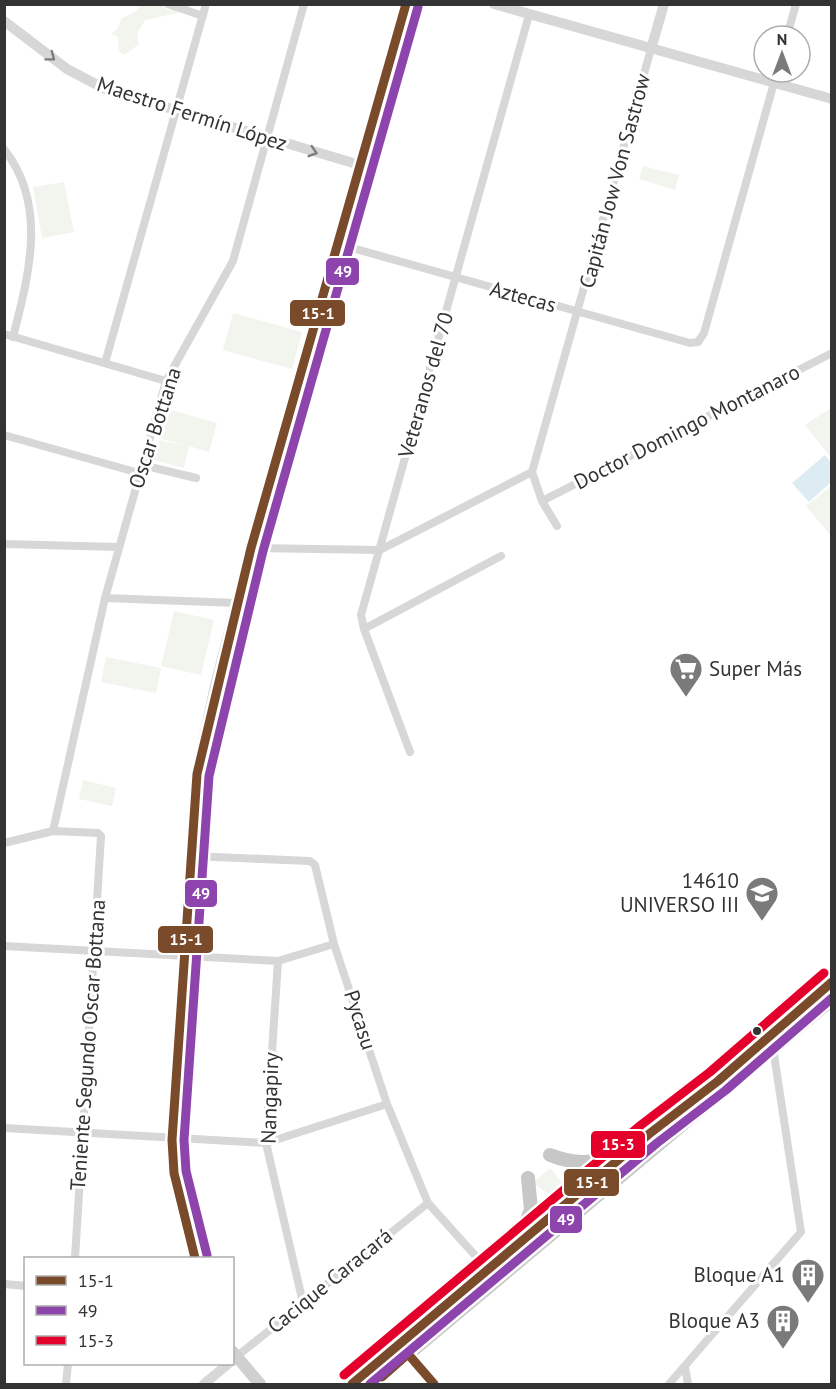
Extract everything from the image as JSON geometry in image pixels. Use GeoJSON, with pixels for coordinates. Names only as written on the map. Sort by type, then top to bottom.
{"type":"FeatureCollection","features":[{"type":"Feature","properties":{"kind":"highway"},"geometry":{"type":"LineString","coordinates":[[352,1384],[513,1250],[564,1218],[578,1196],[646,1137],[718,1081],[831,982]]}},
{"type":"Feature","properties":{"kind":"highway"},"geometry":{"type":"LineString","coordinates":[[810,1017],[814,1006],[831,992]]}},
{"type":"Feature","properties":{"kind":"highway"},"geometry":{"type":"LineString","coordinates":[[372,1384],[564,1218],[831,999]]}},
{"type":"Feature","properties":{"kind":"highway"},"geometry":{"type":"LineString","coordinates":[[550,1155],[569,1162],[588,1164],[646,1137]]}},
{"type":"Feature","properties":{"kind":"highway"},"geometry":{"type":"LineString","coordinates":[[513,1250],[531,1210],[528,1178]]}},
{"type":"Feature","properties":{"kind":"main road"},"geometry":{"type":"LineString","coordinates":[[195,1257],[174,1173],[172,1140],[197,774],[218,672],[251,548],[406,4]]}},
{"type":"Feature","properties":{"kind":"main road"},"geometry":{"type":"LineString","coordinates":[[234,1360],[260,1384]]}},
{"type":"Feature","properties":{"kind":"street"},"geometry":{"type":"LineString","coordinates":[[168,4],[203,16]]}},
{"type":"Feature","properties":{"kind":"street"},"geometry":{"type":"LineString","coordinates":[[105,363],[206,4]]}},
{"type":"Feature","properties":{"kind":"street","name":"Oscar Bottana"},"geometry":{"type":"LineString","coordinates":[[53,831],[105,598],[166,381],[233,261],[304,4]]}},
{"type":"Feature","properties":{"kind":"street"},"geometry":{"type":"LineString","coordinates":[[494,4],[651,49],[752,72]]}},
{"type":"Feature","properties":{"kind":"street"},"geometry":{"type":"LineString","coordinates":[[651,49],[664,4]]}},
{"type":"Feature","properties":{"kind":"street"},"geometry":{"type":"LineString","coordinates":[[791,24],[796,4]]}},
{"type":"Feature","properties":{"kind":"street","name":"Veteranos del 70"},"geometry":{"type":"LineString","coordinates":[[410,752],[364,629],[361,615],[530,15]]}},
{"type":"Feature","properties":{"kind":"street","name":"Maestro Fermín López"},"geometry":{"type":"LineString","coordinates":[[4,21],[67,69],[95,85],[177,112],[360,165]]}},
{"type":"Feature","properties":{"kind":"street","name":"Capitán Jow Von Sastrow"},"geometry":{"type":"LineString","coordinates":[[532,472],[579,312],[651,49]]}},
{"type":"Feature","properties":{"kind":"street","name":"Aztecas"},"geometry":{"type":"LineString","coordinates":[[338,244],[690,343],[698,342],[704,333],[774,84]]}},
{"type":"Feature","properties":{"kind":"street"},"geometry":{"type":"LineString","coordinates":[[792,84],[831,99]]}},
{"type":"Feature","properties":{"kind":"street"},"geometry":{"type":"LineString","coordinates":[[4,149],[14,161],[28,191],[32,222],[29,266],[9,335],[166,381]]}},
{"type":"Feature","properties":{"kind":"street","name":"Doctor Domingo Montanaro"},"geometry":{"type":"LineString","coordinates":[[542,501],[831,353]]}},
{"type":"Feature","properties":{"kind":"street"},"geometry":{"type":"LineString","coordinates":[[4,435],[141,469],[196,478]]}},
{"type":"Feature","properties":{"kind":"street"},"geometry":{"type":"LineString","coordinates":[[251,548],[380,550],[532,472],[542,501],[557,526]]}},
{"type":"Feature","properties":{"kind":"street"},"geometry":{"type":"LineString","coordinates":[[4,544],[118,547]]}},
{"type":"Feature","properties":{"kind":"street"},"geometry":{"type":"LineString","coordinates":[[364,629],[501,556]]}},
{"type":"Feature","properties":{"kind":"street"},"geometry":{"type":"LineString","coordinates":[[105,598],[237,603]]}},
{"type":"Feature","properties":{"kind":"street"},"geometry":{"type":"LineString","coordinates":[[4,843],[53,831]]}},
{"type":"Feature","properties":{"kind":"street","name":"Teniente Segundo Oscar Bottana"},"geometry":{"type":"LineString","coordinates":[[53,831],[98,833],[101,836],[75,1257]]}},
{"type":"Feature","properties":{"kind":"street","name":"Pycasu"},"geometry":{"type":"LineString","coordinates":[[192,856],[313,863],[334,944],[387,1104],[428,1203],[489,1271]]}},
{"type":"Feature","properties":{"kind":"street"},"geometry":{"type":"LineString","coordinates":[[4,946],[278,961],[334,944]]}},
{"type":"Feature","properties":{"kind":"street","name":"Nangapiry"},"geometry":{"type":"LineString","coordinates":[[278,961],[266,1143],[303,1303]]}},
{"type":"Feature","properties":{"kind":"street"},"geometry":{"type":"LineString","coordinates":[[669,1384],[801,1232],[773,1048]]}},
{"type":"Feature","properties":{"kind":"street"},"geometry":{"type":"LineString","coordinates":[[4,1128],[172,1140],[266,1143],[387,1104]]}},
{"type":"Feature","properties":{"kind":"street","name":"Cacique Caracará"},"geometry":{"type":"LineString","coordinates":[[234,1356],[428,1203]]}},
{"type":"Feature","properties":{"kind":"street"},"geometry":{"type":"LineString","coordinates":[[4,1284],[24,1286]]}},
{"type":"Feature","properties":{"kind":"street"},"geometry":{"type":"LineString","coordinates":[[408,1354],[434,1384]]}},
{"type":"Feature","properties":{"kind":"street"},"geometry":{"type":"LineString","coordinates":[[66,1384],[68,1365]]}},
{"type":"Feature","properties":{"kind":"street","name":"Cacique Caracará"},"geometry":{"type":"LineString","coordinates":[[204,1384],[224,1365]]}},
{"type":"Feature","properties":{"kind":"street"},"geometry":{"type":"LineString","coordinates":[[685,1367],[688,1384]]}},
{"type":"Feature","properties":{"kind":"shaded area"},"geometry":{"type":"Polygon","coordinates":[[[141,5],[161,5],[169,10],[175,5],[189,5],[190,7],[187,11],[145,20],[137,34],[139,44],[123,54],[119,51],[118,37],[111,34],[118,28],[122,18],[135,12],[141,5]]]}},
{"type":"Feature","properties":{"kind":"shaded area"},"geometry":{"type":"Polygon","coordinates":[[[643,166],[679,175],[675,190],[639,179],[643,166]]]}},
{"type":"Feature","properties":{"kind":"shaded area"},"geometry":{"type":"Polygon","coordinates":[[[64,182],[74,232],[42,238],[33,187],[64,182]]]}},
{"type":"Feature","properties":{"kind":"shaded area"},"geometry":{"type":"Polygon","coordinates":[[[233,313],[302,332],[292,369],[223,350],[233,313]]]}},
{"type":"Feature","properties":{"kind":"shaded area"},"geometry":{"type":"Polygon","coordinates":[[[831,408],[831,458],[805,425],[831,408]]]}},
{"type":"Feature","properties":{"kind":"shaded area"},"geometry":{"type":"Polygon","coordinates":[[[167,409],[217,423],[209,452],[189,446],[184,468],[154,460],[159,440],[187,446],[159,438],[167,409]]]}},
{"type":"Feature","properties":{"kind":"shaded area"},"geometry":{"type":"Polygon","coordinates":[[[825,455],[831,463],[831,482],[809,502],[792,483],[825,455]]]}},
{"type":"Feature","properties":{"kind":"shaded area"},"geometry":{"type":"Polygon","coordinates":[[[831,486],[831,536],[806,506],[831,486]]]}},
{"type":"Feature","properties":{"kind":"shaded area"},"geometry":{"type":"Polygon","coordinates":[[[174,611],[214,620],[201,675],[161,666],[174,611]]]}},
{"type":"Feature","properties":{"kind":"shaded area"},"geometry":{"type":"Polygon","coordinates":[[[106,657],[161,668],[156,693],[101,682],[106,657]]]}},
{"type":"Feature","properties":{"kind":"shaded area"},"geometry":{"type":"Polygon","coordinates":[[[83,780],[116,788],[112,806],[79,799],[83,780]]]}},
{"type":"Feature","properties":{"kind":"shaded area"},"geometry":{"type":"Polygon","coordinates":[[[550,1168],[563,1184],[566,1195],[560,1202],[533,1183],[550,1168]]]}},
{"type":"Feature","properties":{"kind":"transit line","name":"15-1"},"geometry":{"type":"LineString","coordinates":[[195,1257],[174,1173],[172,1140],[197,774],[251,548],[406,4]]}},
{"type":"Feature","properties":{"kind":"transit line","name":"49"},"geometry":{"type":"LineString","coordinates":[[207,1255],[186,1171],[184,1140],[209,776],[263,551],[418,7]]}},
{"type":"Feature","properties":{"kind":"transit line","name":"15-3"},"geometry":{"type":"LineString","coordinates":[[344,1375],[641,1125],[710,1072],[824,973]]}},
{"type":"Feature","properties":{"kind":"transit line","name":"15-1"},"geometry":{"type":"LineString","coordinates":[[352,1384],[649,1134],[718,1081],[832,982]]}},
{"type":"Feature","properties":{"kind":"transit line","name":"49"},"geometry":{"type":"LineString","coordinates":[[370,1384],[657,1143],[726,1090],[832,998]]}},
{"type":"Feature","properties":{"kind":"transit line","name":"15-1"},"geometry":{"type":"LineString","coordinates":[[382,1377],[408,1354],[434,1384]]}},
{"type":"Feature","properties":{"kind":"place","name":"Super Más"},"geometry":{"type":"Point","coordinates":[686,698]}},
{"type":"Feature","properties":{"kind":"place","name":"14610 UNIVERSO III"},"geometry":{"type":"Point","coordinates":[762,922]}},
{"type":"Feature","properties":{"kind":"place","name":"Bloque A1"},"geometry":{"type":"Point","coordinates":[808,1304]}},
{"type":"Feature","properties":{"kind":"place","name":"Bloque A3"},"geometry":{"type":"Point","coordinates":[783,1350]}}]}
